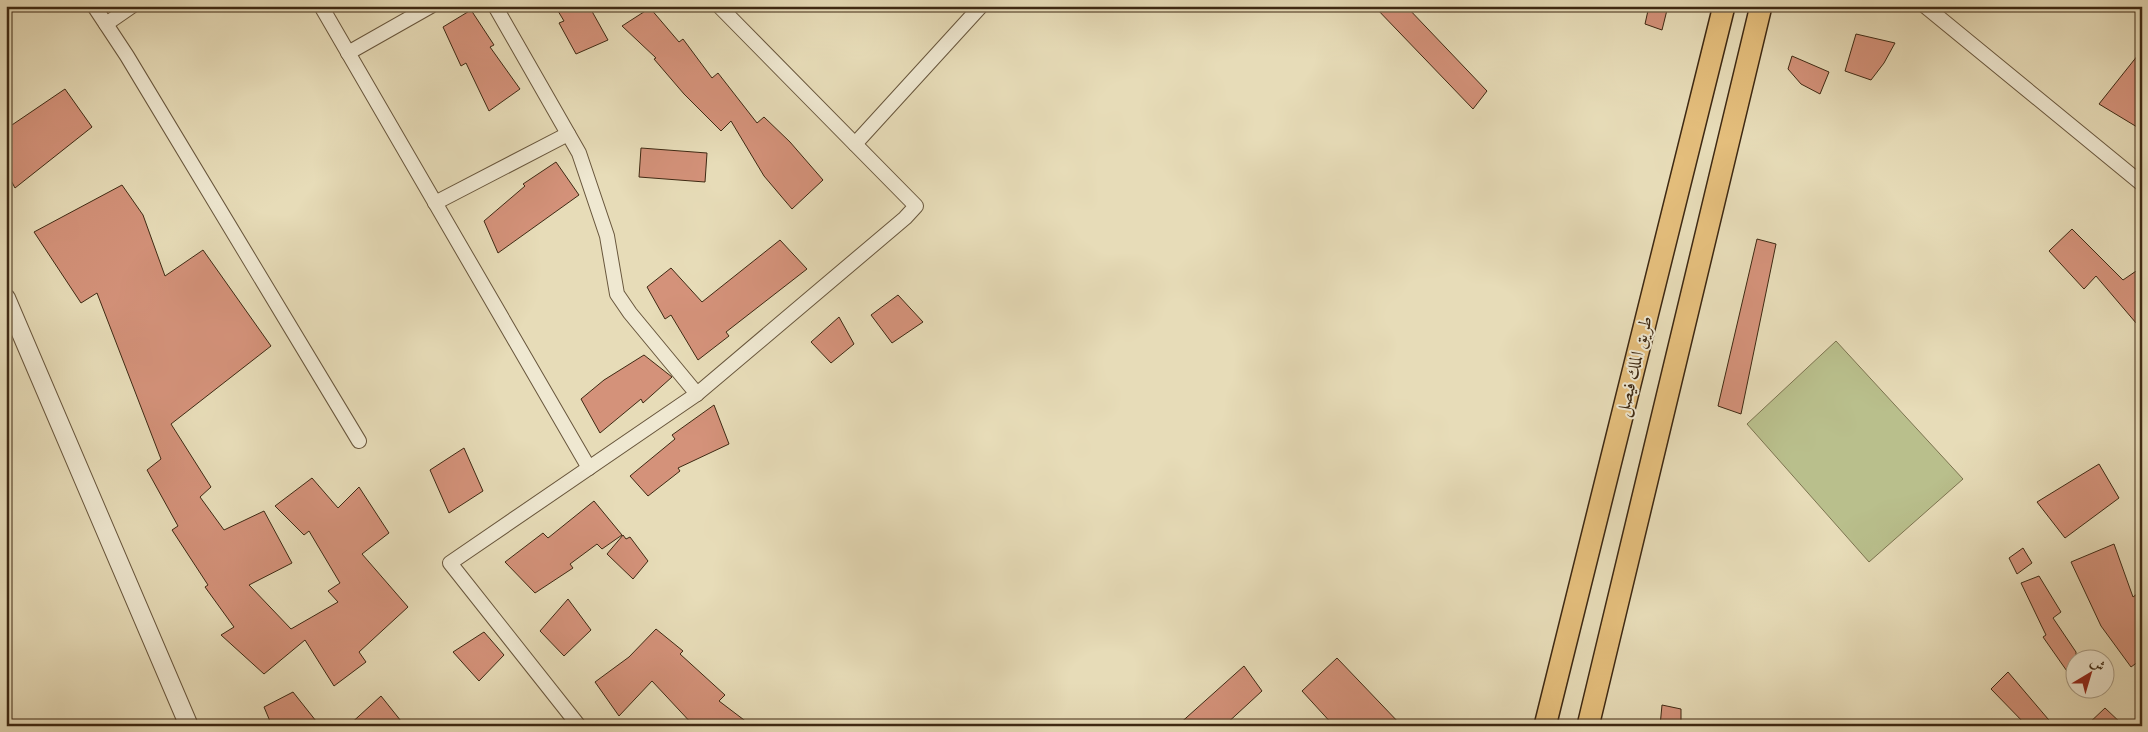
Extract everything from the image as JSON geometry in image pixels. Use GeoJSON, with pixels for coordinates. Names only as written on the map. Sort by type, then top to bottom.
{"type":"FeatureCollection","features":[{"type":"Feature","properties":{"kind":"main road","name":"طريق الملك فيصل"},"geometry":{"type":"LineString","coordinates":[[1545,726],[1724,6]]}},
{"type":"Feature","properties":{"kind":"main road"},"geometry":{"type":"LineString","coordinates":[[1588,726],[1761,6]]}},
{"type":"Feature","properties":{"kind":"street"},"geometry":{"type":"LineString","coordinates":[[94,6],[127,56],[359,441]]}},
{"type":"Feature","properties":{"kind":"street"},"geometry":{"type":"LineString","coordinates":[[106,24],[132,6]]}},
{"type":"Feature","properties":{"kind":"street"},"geometry":{"type":"LineString","coordinates":[[321,6],[589,468]]}},
{"type":"Feature","properties":{"kind":"street"},"geometry":{"type":"LineString","coordinates":[[348,53],[431,6]]}},
{"type":"Feature","properties":{"kind":"street"},"geometry":{"type":"LineString","coordinates":[[495,6],[579,153],[608,236],[617,294],[630,313],[696,394]]}},
{"type":"Feature","properties":{"kind":"street"},"geometry":{"type":"LineString","coordinates":[[579,726],[450,563],[696,394],[905,218],[916,206],[719,6]]}},
{"type":"Feature","properties":{"kind":"street"},"geometry":{"type":"LineString","coordinates":[[855,144],[981,6]]}},
{"type":"Feature","properties":{"kind":"street"},"geometry":{"type":"LineString","coordinates":[[1925,6],[2142,184]]}},
{"type":"Feature","properties":{"kind":"street"},"geometry":{"type":"LineString","coordinates":[[435,202],[568,134]]}},
{"type":"Feature","properties":{"kind":"street"},"geometry":{"type":"LineString","coordinates":[[6,298],[189,726]]}},
{"type":"Feature","properties":{"kind":"green space"},"geometry":{"type":"Polygon","coordinates":[[[1836,341],[1963,479],[1869,562],[1747,424],[1836,341]]]}},
{"type":"Feature","properties":{"kind":"building"},"geometry":{"type":"Polygon","coordinates":[[[555,6],[589,6],[608,40],[576,54],[559,23],[564,21],[555,6]]]}},
{"type":"Feature","properties":{"kind":"building"},"geometry":{"type":"Polygon","coordinates":[[[1374,6],[1406,6],[1487,91],[1473,109],[1374,6]]]}},
{"type":"Feature","properties":{"kind":"building"},"geometry":{"type":"Polygon","coordinates":[[[1649,6],[1668,6],[1662,30],[1645,24],[1649,6]]]}},
{"type":"Feature","properties":{"kind":"building"},"geometry":{"type":"Polygon","coordinates":[[[650,8],[679,42],[683,39],[712,78],[718,73],[757,123],[764,117],[790,142],[823,180],[792,209],[764,176],[731,121],[721,131],[684,94],[654,59],[656,58],[622,26],[650,8]]]}},
{"type":"Feature","properties":{"kind":"building"},"geometry":{"type":"Polygon","coordinates":[[[471,10],[494,45],[490,47],[520,89],[489,111],[466,63],[461,66],[443,27],[471,10]]]}},
{"type":"Feature","properties":{"kind":"building"},"geometry":{"type":"Polygon","coordinates":[[[1856,34],[1895,43],[1884,63],[1871,80],[1845,71],[1856,34]]]}},
{"type":"Feature","properties":{"kind":"building"},"geometry":{"type":"Polygon","coordinates":[[[2142,50],[2142,130],[2099,104],[2142,50]]]}},
{"type":"Feature","properties":{"kind":"building"},"geometry":{"type":"Polygon","coordinates":[[[1792,56],[1829,72],[1820,94],[1801,84],[1788,69],[1792,56]]]}},
{"type":"Feature","properties":{"kind":"building"},"geometry":{"type":"Polygon","coordinates":[[[65,89],[92,127],[15,188],[6,171],[6,129],[65,89]]]}},
{"type":"Feature","properties":{"kind":"building"},"geometry":{"type":"Polygon","coordinates":[[[641,148],[707,153],[705,182],[639,177],[641,148]]]}},
{"type":"Feature","properties":{"kind":"building"},"geometry":{"type":"Polygon","coordinates":[[[556,162],[579,195],[498,253],[484,221],[525,186],[523,184],[556,162]]]}},
{"type":"Feature","properties":{"kind":"building"},"geometry":{"type":"Polygon","coordinates":[[[122,185],[143,215],[165,276],[203,250],[271,346],[171,424],[211,487],[200,497],[224,530],[264,511],[292,563],[249,585],[291,629],[338,602],[328,591],[340,583],[309,531],[304,535],[275,506],[312,478],[338,508],[359,487],[389,533],[362,554],[408,607],[359,652],[366,662],[334,686],[305,640],[264,674],[221,635],[234,627],[205,587],[208,585],[172,530],[178,526],[147,470],[161,459],[97,293],[81,303],[34,232],[122,185]]]}},
{"type":"Feature","properties":{"kind":"building"},"geometry":{"type":"Polygon","coordinates":[[[2072,229],[2123,280],[2142,267],[2142,330],[2096,276],[2084,289],[2049,251],[2072,229]]]}},
{"type":"Feature","properties":{"kind":"building"},"geometry":{"type":"Polygon","coordinates":[[[1757,239],[1776,244],[1741,414],[1718,406],[1757,239]]]}},
{"type":"Feature","properties":{"kind":"building"},"geometry":{"type":"Polygon","coordinates":[[[780,240],[807,269],[726,332],[729,336],[698,360],[671,315],[665,319],[647,287],[671,268],[702,302],[780,240]]]}},
{"type":"Feature","properties":{"kind":"building"},"geometry":{"type":"Polygon","coordinates":[[[898,295],[923,322],[892,343],[871,315],[898,295]]]}},
{"type":"Feature","properties":{"kind":"building"},"geometry":{"type":"Polygon","coordinates":[[[839,317],[854,344],[831,363],[811,342],[839,317]]]}},
{"type":"Feature","properties":{"kind":"building"},"geometry":{"type":"Polygon","coordinates":[[[644,355],[672,377],[643,403],[641,399],[600,433],[581,399],[604,380],[644,355]]]}},
{"type":"Feature","properties":{"kind":"building"},"geometry":{"type":"Polygon","coordinates":[[[714,405],[729,444],[678,468],[680,471],[648,496],[630,476],[675,439],[672,435],[714,405]]]}},
{"type":"Feature","properties":{"kind":"building"},"geometry":{"type":"Polygon","coordinates":[[[464,448],[483,491],[449,513],[430,470],[464,448]]]}},
{"type":"Feature","properties":{"kind":"building"},"geometry":{"type":"Polygon","coordinates":[[[2099,464],[2119,498],[2065,538],[2037,502],[2099,464]]]}},
{"type":"Feature","properties":{"kind":"building"},"geometry":{"type":"Polygon","coordinates":[[[594,501],[622,535],[602,549],[597,544],[570,564],[573,568],[535,593],[505,562],[543,533],[548,538],[594,501]]]}},
{"type":"Feature","properties":{"kind":"building"},"geometry":{"type":"Polygon","coordinates":[[[623,535],[626,539],[630,537],[648,561],[633,579],[607,554],[623,535]]]}},
{"type":"Feature","properties":{"kind":"building"},"geometry":{"type":"Polygon","coordinates":[[[2114,544],[2133,597],[2142,590],[2142,659],[2131,667],[2101,626],[2071,562],[2114,544]]]}},
{"type":"Feature","properties":{"kind":"building"},"geometry":{"type":"Polygon","coordinates":[[[2023,548],[2032,563],[2017,574],[2009,558],[2023,548]]]}},
{"type":"Feature","properties":{"kind":"building"},"geometry":{"type":"Polygon","coordinates":[[[2039,576],[2061,612],[2053,618],[2075,650],[2066,650],[2066,670],[2043,637],[2046,635],[2021,583],[2039,576]]]}},
{"type":"Feature","properties":{"kind":"building"},"geometry":{"type":"Polygon","coordinates":[[[568,599],[591,630],[564,656],[540,631],[568,599]]]}},
{"type":"Feature","properties":{"kind":"building"},"geometry":{"type":"Polygon","coordinates":[[[656,629],[683,651],[680,654],[725,695],[719,701],[752,726],[694,726],[652,681],[619,716],[595,682],[629,657],[656,629]]]}},
{"type":"Feature","properties":{"kind":"building"},"geometry":{"type":"Polygon","coordinates":[[[484,632],[504,655],[479,681],[453,652],[484,632]]]}},
{"type":"Feature","properties":{"kind":"building"},"geometry":{"type":"Polygon","coordinates":[[[1337,658],[1402,726],[1334,726],[1302,691],[1337,658]]]}},
{"type":"Feature","properties":{"kind":"building"},"geometry":{"type":"Polygon","coordinates":[[[1244,666],[1262,691],[1224,726],[1177,726],[1244,666]]]}},
{"type":"Feature","properties":{"kind":"building"},"geometry":{"type":"Polygon","coordinates":[[[2008,672],[2054,726],[2027,726],[1991,689],[2008,672]]]}},
{"type":"Feature","properties":{"kind":"building"},"geometry":{"type":"Polygon","coordinates":[[[293,692],[320,726],[272,726],[264,707],[293,692]]]}},
{"type":"Feature","properties":{"kind":"building"},"geometry":{"type":"Polygon","coordinates":[[[381,696],[405,726],[348,726],[381,696]]]}},
{"type":"Feature","properties":{"kind":"building"},"geometry":{"type":"Polygon","coordinates":[[[1662,705],[1681,709],[1681,726],[1660,726],[1662,705]]]}},
{"type":"Feature","properties":{"kind":"building"},"geometry":{"type":"Polygon","coordinates":[[[2105,708],[2124,726],[2086,726],[2105,708]]]}}]}
